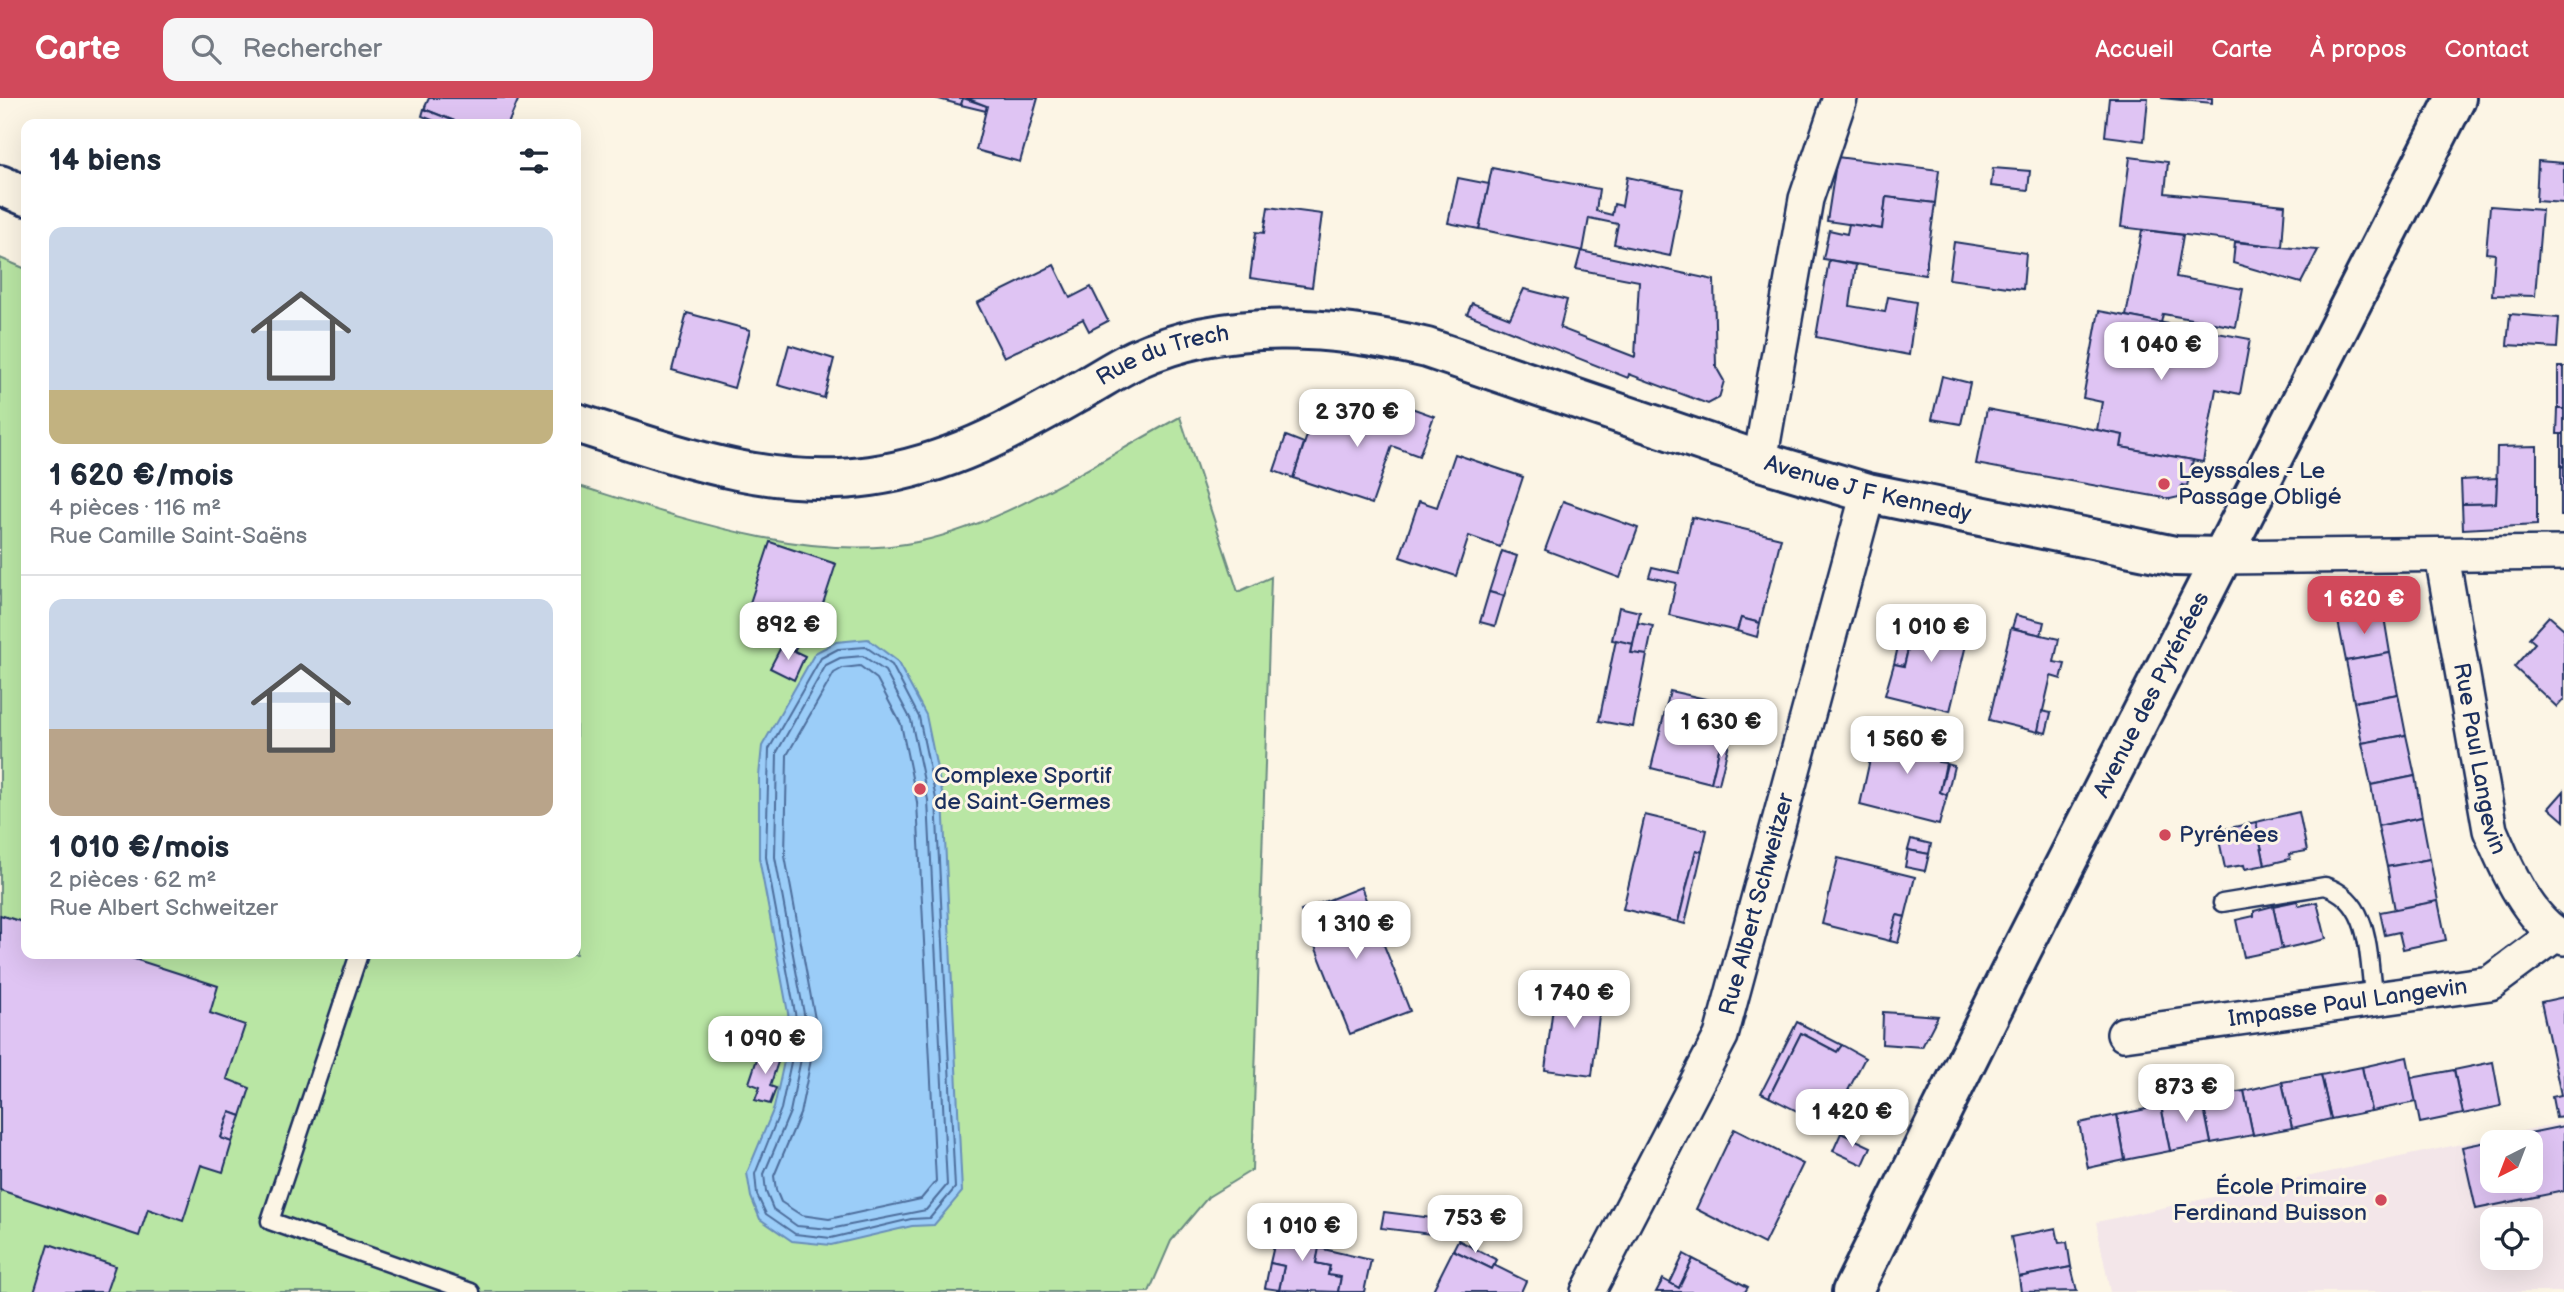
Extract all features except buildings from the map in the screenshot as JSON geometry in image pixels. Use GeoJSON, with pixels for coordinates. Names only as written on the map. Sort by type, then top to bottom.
{"type":"FeatureCollection","features":[{"type":"Feature","properties":{"kind":"street","name":"Avenue J F Kennedy"},"geometry":{"type":"LineString","coordinates":[[1840,98],[1806,199],[1760,461],[1868,492],[2175,556],[2221,557]]}},
{"type":"Feature","properties":{"kind":"street","name":"Avenue des Pyrénées"},"geometry":{"type":"LineString","coordinates":[[1852,1292],[2221,557],[2456,98]]}},
{"type":"Feature","properties":{"kind":"street"},"geometry":{"type":"LineString","coordinates":[[0,185],[21,194]]}},
{"type":"Feature","properties":{"kind":"street","name":"Rue du Trech"},"geometry":{"type":"LineString","coordinates":[[581,425],[713,466],[759,475],[833,479],[868,476],[937,461],[978,446],[1136,359],[1181,344],[1228,334],[1315,328],[1378,336],[1427,348],[1760,461]]}},
{"type":"Feature","properties":{"kind":"street","name":"Rue Albert Schweitzer"},"geometry":{"type":"LineString","coordinates":[[1588,1292],[1721,1036],[1868,492]]}},
{"type":"Feature","properties":{"kind":"street"},"geometry":{"type":"LineString","coordinates":[[2221,557],[2564,553]]}},
{"type":"Feature","properties":{"kind":"street","name":"Rue Paul Langevin"},"geometry":{"type":"LineString","coordinates":[[2442,556],[2490,830],[2506,869],[2527,902],[2560,936]]}},
{"type":"Feature","properties":{"kind":"street","name":"Impasse Paul Langevin"},"geometry":{"type":"LineString","coordinates":[[2124,1034],[2490,983],[2560,936]]}},
{"type":"Feature","properties":{"kind":"lane"},"geometry":{"type":"LineString","coordinates":[[2222,903],[2325,886],[2338,891],[2361,914],[2374,1000]]}},
{"type":"Feature","properties":{"kind":"lane"},"geometry":{"type":"LineString","coordinates":[[357,959],[270,1221],[471,1292]]}},
{"type":"Feature","properties":{"kind":"shaded area","name":"École Primaire Ferdinand Buisson"},"geometry":{"type":"Polygon","coordinates":[[[2564,1122],[2564,1292],[2110,1292],[2096,1222],[2480,1140],[2480,1194],[2543,1194],[2543,1130],[2527,1130],[2564,1122]]]}},
{"type":"Feature","properties":{"kind":"green space","name":"Complexe Sportif de Saint-Germes"},"geometry":{"type":"Polygon","coordinates":[[[0,258],[21,267],[21,959],[581,959],[581,487],[745,534],[833,547],[876,547],[917,542],[985,520],[1052,488],[1180,417],[1238,592],[1271,577],[1252,1170],[1208,1197],[1171,1241],[1149,1292],[0,1292],[0,258]]]}},
{"type":"Feature","properties":{"kind":"water"},"geometry":{"type":"Polygon","coordinates":[[[868,639],[897,661],[926,715],[943,798],[962,1192],[934,1225],[912,1226],[831,1245],[792,1241],[760,1219],[751,1197],[747,1173],[774,1108],[791,1029],[759,858],[759,776],[762,746],[815,653],[836,642],[868,639]]]}},
{"type":"Feature","properties":{"kind":"place","name":"Leyssales - Le Passage Obligé"},"geometry":{"type":"Point","coordinates":[2164,484]}},
{"type":"Feature","properties":{"kind":"place","name":"Complexe Sportif de Saint-Germes"},"geometry":{"type":"Point","coordinates":[920,789]}},
{"type":"Feature","properties":{"kind":"place","name":"Pyrénées"},"geometry":{"type":"Point","coordinates":[2165,835]}},
{"type":"Feature","properties":{"kind":"place","name":"École Primaire Ferdinand Buisson"},"geometry":{"type":"Point","coordinates":[2381,1200]}}]}
